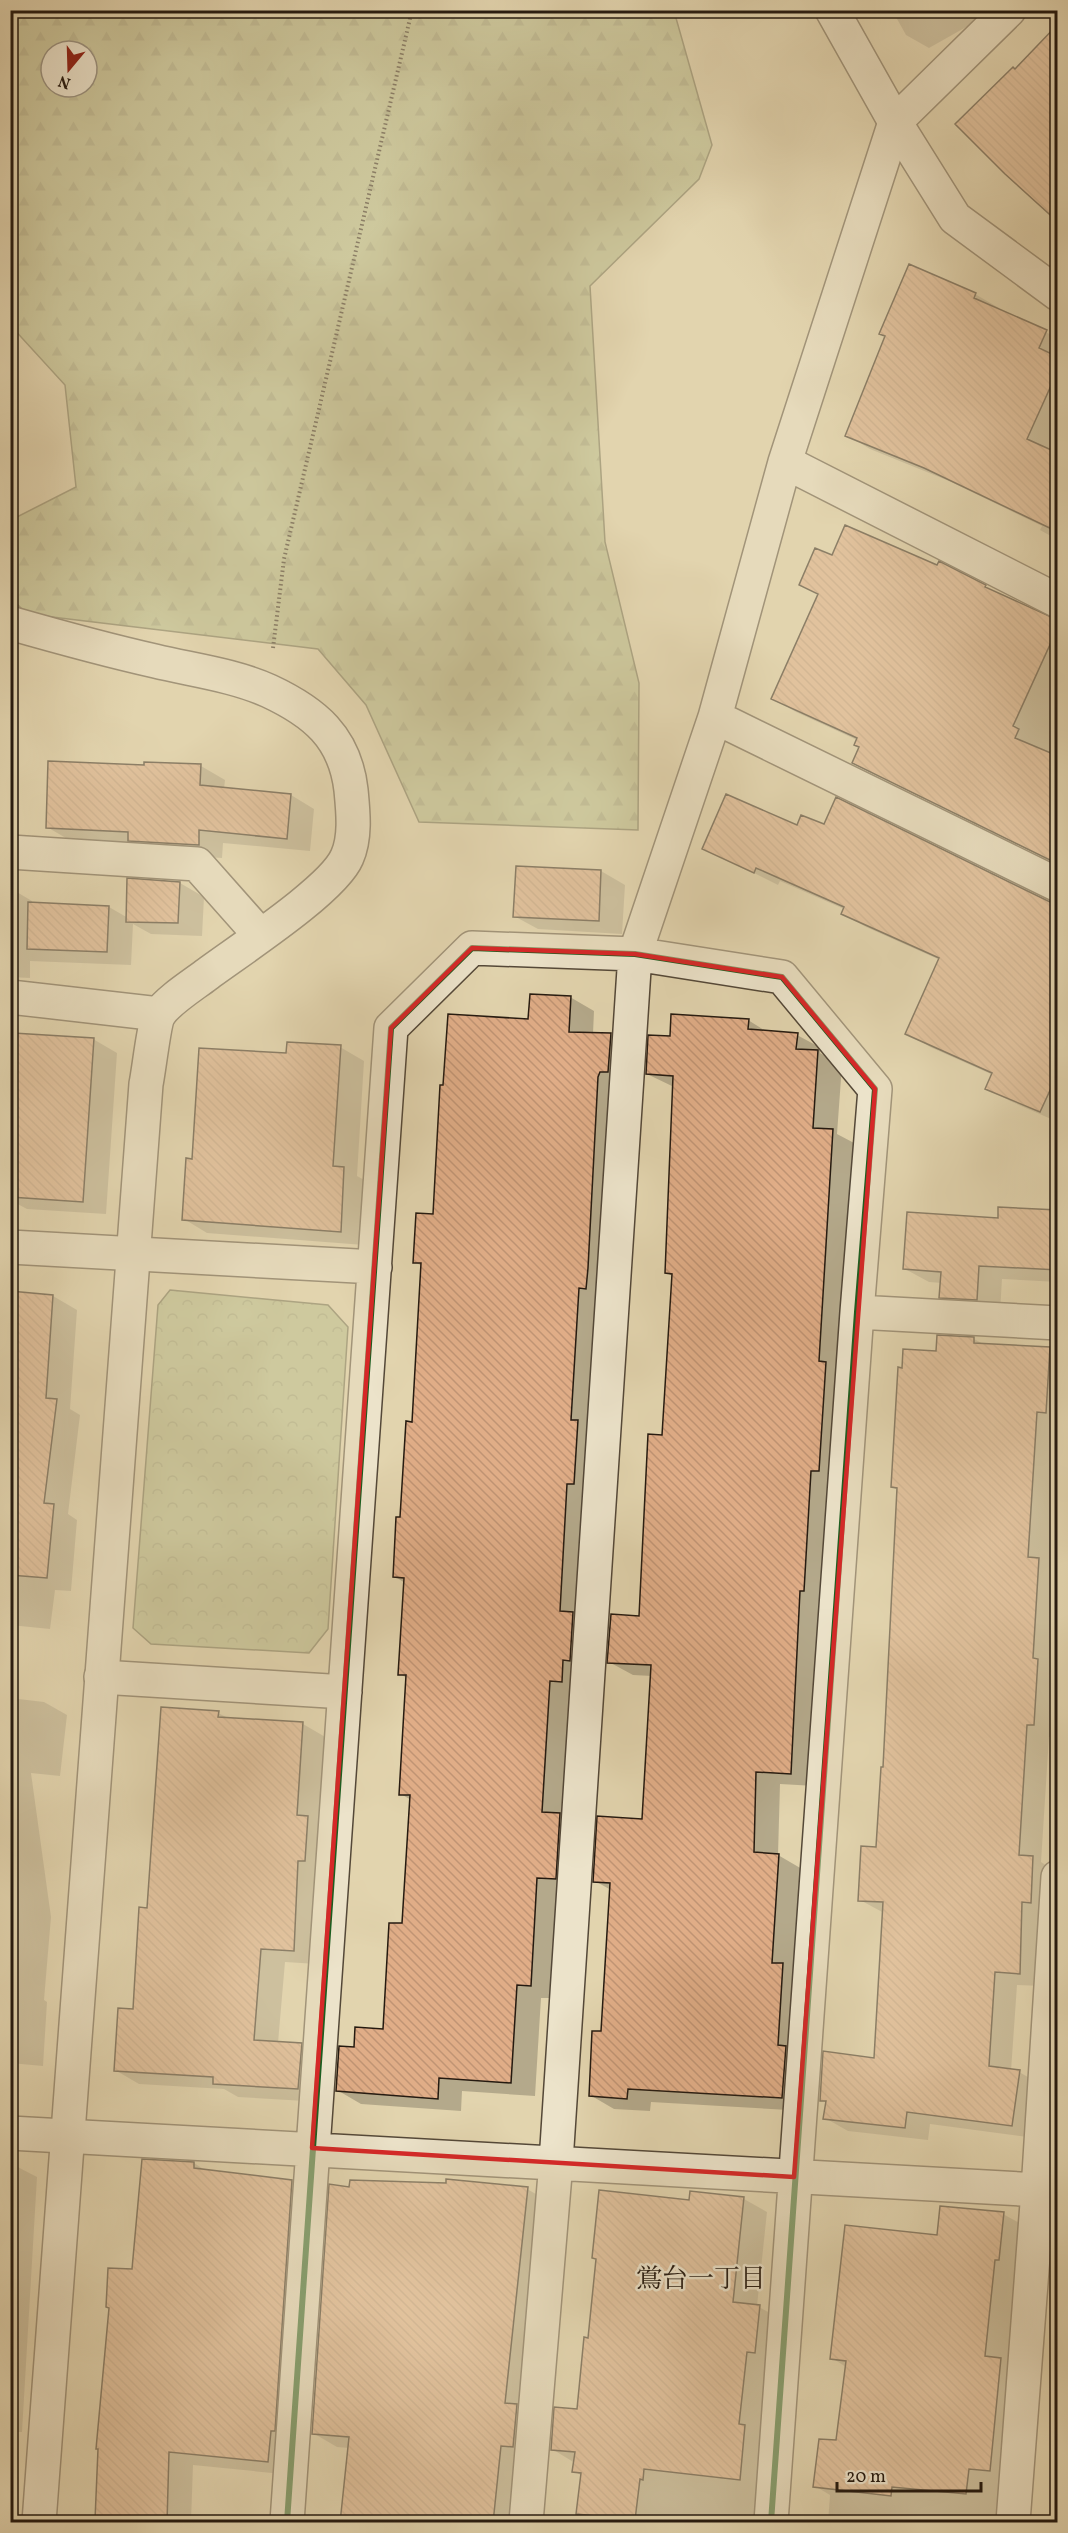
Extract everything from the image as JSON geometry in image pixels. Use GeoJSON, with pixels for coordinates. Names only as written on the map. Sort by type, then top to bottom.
{"type":"FeatureCollection","features":[{"type":"Feature","properties":{"kind":"street"},"geometry":{"type":"LineString","coordinates":[[832,10],[895,122],[955,218],[1058,294]]}},
{"type":"Feature","properties":{"kind":"street"},"geometry":{"type":"LineString","coordinates":[[526,2523],[556,2162],[635,954],[715,717],[785,462],[895,122],[1010,10]]}},
{"type":"Feature","properties":{"kind":"street"},"geometry":{"type":"LineString","coordinates":[[785,462],[1058,601]]}},
{"type":"Feature","properties":{"kind":"street"},"geometry":{"type":"LineString","coordinates":[[10,623],[107,651],[231,679],[267,690],[303,709],[323,725],[340,748],[349,778],[353,812],[351,842],[347,857],[338,871],[311,896],[193,984],[159,1014],[146,1084],[39,2523]]}},
{"type":"Feature","properties":{"kind":"street"},"geometry":{"type":"LineString","coordinates":[[715,717],[1058,885]]}},
{"type":"Feature","properties":{"kind":"street"},"geometry":{"type":"LineString","coordinates":[[10,852],[197,864],[260,935]]}},
{"type":"Feature","properties":{"kind":"street"},"geometry":{"type":"LineString","coordinates":[[287,2523],[391,1028],[472,948],[635,954],[782,977],[875,1089],[857,1312],[771,2523]]}},
{"type":"Feature","properties":{"kind":"street"},"geometry":{"type":"LineString","coordinates":[[10,997],[159,1014]]}},
{"type":"Feature","properties":{"kind":"street"},"geometry":{"type":"LineString","coordinates":[[10,1247],[375,1267]]}},
{"type":"Feature","properties":{"kind":"street"},"geometry":{"type":"LineString","coordinates":[[857,1312],[1058,1323]]}},
{"type":"Feature","properties":{"kind":"street"},"geometry":{"type":"LineString","coordinates":[[101,1677],[345,1692]]}},
{"type":"Feature","properties":{"kind":"street"},"geometry":{"type":"LineString","coordinates":[[1013,2523],[1048,2191],[1058,1877]]}},
{"type":"Feature","properties":{"kind":"street"},"geometry":{"type":"LineString","coordinates":[[10,2133],[312,2148],[1048,2191]]}},
{"type":"Feature","properties":{"kind":"path"},"geometry":{"type":"LineString","coordinates":[[267,690],[284,559],[412,10]]}},
{"type":"Feature","properties":{"kind":"highlighted area"},"geometry":{"type":"Polygon","coordinates":[[[472,948],[635,954],[782,977],[875,1089],[794,2177],[312,2148],[391,1028],[472,948]]]}},
{"type":"Feature","properties":{"kind":"green space"},"geometry":{"type":"Polygon","coordinates":[[[658,10],[676,18],[712,145],[699,179],[590,286],[605,542],[639,683],[638,830],[419,822],[366,705],[318,649],[27,614],[11,598],[11,520],[76,487],[65,385],[11,326],[11,11],[658,10]]]}},
{"type":"Feature","properties":{"kind":"green space"},"geometry":{"type":"Polygon","coordinates":[[[170,1290],[328,1305],[348,1327],[328,1629],[309,1653],[151,1644],[133,1628],[158,1305],[170,1290]]]}},
{"type":"Feature","properties":{"kind":"building"},"geometry":{"type":"Polygon","coordinates":[[[1058,24],[1058,222],[955,124],[1013,67],[1015,69],[1058,24]]]}},
{"type":"Feature","properties":{"kind":"building"},"geometry":{"type":"Polygon","coordinates":[[[909,264],[976,293],[974,298],[1047,330],[1039,348],[1058,357],[1058,370],[1027,439],[1058,453],[1058,532],[924,468],[845,436],[885,336],[879,334],[909,264]]]}},
{"type":"Feature","properties":{"kind":"building"},"geometry":{"type":"Polygon","coordinates":[[[845,525],[937,565],[939,561],[986,585],[985,587],[1058,620],[1058,627],[1013,726],[1019,729],[1015,738],[1058,756],[1058,864],[852,763],[859,747],[854,745],[857,738],[771,699],[818,594],[799,585],[815,548],[832,555],[845,525]]]}},
{"type":"Feature","properties":{"kind":"building"},"geometry":{"type":"Polygon","coordinates":[[[48,761],[144,765],[144,762],[201,764],[200,785],[291,794],[287,839],[199,830],[199,845],[128,841],[128,832],[46,828],[48,761]]]}},
{"type":"Feature","properties":{"kind":"building"},"geometry":{"type":"Polygon","coordinates":[[[726,794],[797,825],[801,815],[824,824],[836,797],[1050,902],[1058,903],[1058,1073],[1040,1112],[985,1089],[992,1073],[905,1034],[939,958],[841,914],[844,907],[756,868],[754,873],[702,849],[726,794]]]}},
{"type":"Feature","properties":{"kind":"building"},"geometry":{"type":"Polygon","coordinates":[[[516,866],[601,870],[599,921],[513,917],[516,866]]]}},
{"type":"Feature","properties":{"kind":"building"},"geometry":{"type":"Polygon","coordinates":[[[127,878],[180,882],[178,923],[126,922],[127,878]]]}},
{"type":"Feature","properties":{"kind":"building"},"geometry":{"type":"Polygon","coordinates":[[[28,902],[109,906],[107,952],[27,949],[28,902]]]}},
{"type":"Feature","properties":{"kind":"building"},"geometry":{"type":"Polygon","coordinates":[[[530,994],[571,996],[569,1032],[611,1033],[608,1072],[600,1072],[598,1077],[588,1268],[586,1289],[579,1288],[571,1420],[578,1420],[574,1484],[567,1484],[560,1611],[573,1612],[570,1661],[563,1660],[562,1682],[550,1681],[542,1812],[560,1813],[556,1879],[537,1878],[531,1986],[517,1985],[511,2083],[439,2078],[438,2099],[336,2091],[339,2046],[354,2047],[355,2027],[383,2029],[389,1923],[402,1923],[410,1795],[399,1795],[406,1675],[398,1675],[404,1578],[393,1577],[396,1517],[400,1517],[406,1421],[412,1422],[421,1263],[413,1263],[416,1213],[433,1214],[440,1085],[443,1085],[448,1014],[528,1019],[530,994]]]}},
{"type":"Feature","properties":{"kind":"building"},"geometry":{"type":"Polygon","coordinates":[[[671,1014],[749,1019],[748,1029],[798,1033],[796,1049],[818,1050],[813,1128],[833,1129],[819,1361],[826,1362],[819,1471],[811,1471],[804,1591],[800,1591],[791,1774],[756,1772],[754,1852],[779,1854],[772,1963],[783,1963],[778,2045],[786,2046],[782,2098],[628,2089],[627,2099],[589,2096],[592,2031],[601,2031],[610,1883],[593,1882],[597,1816],[642,1819],[651,1665],[607,1663],[611,1614],[639,1616],[648,1434],[662,1435],[672,1274],[665,1273],[673,1076],[646,1074],[648,1035],[670,1036],[671,1014]]]}},
{"type":"Feature","properties":{"kind":"building"},"geometry":{"type":"Polygon","coordinates":[[[13,1033],[94,1038],[83,1202],[10,1197],[10,1078],[13,1033]]]}},
{"type":"Feature","properties":{"kind":"building"},"geometry":{"type":"Polygon","coordinates":[[[287,1042],[341,1045],[333,1166],[344,1167],[341,1232],[182,1220],[186,1158],[192,1159],[199,1048],[286,1053],[287,1042]]]}},
{"type":"Feature","properties":{"kind":"building"},"geometry":{"type":"Polygon","coordinates":[[[998,1207],[1058,1210],[1058,1270],[979,1266],[977,1300],[939,1298],[941,1272],[903,1269],[907,1212],[998,1218],[998,1207]]]}},
{"type":"Feature","properties":{"kind":"building"},"geometry":{"type":"Polygon","coordinates":[[[10,1291],[53,1295],[46,1398],[57,1399],[44,1503],[54,1504],[47,1578],[10,1575],[10,1291]]]}},
{"type":"Feature","properties":{"kind":"building"},"geometry":{"type":"Polygon","coordinates":[[[937,1335],[974,1337],[974,1343],[1050,1347],[1046,1413],[1037,1412],[1028,1557],[1039,1558],[1033,1658],[1038,1659],[1034,1725],[1027,1725],[1019,1855],[1033,1856],[1031,1903],[1022,1902],[1020,1974],[995,1972],[989,2066],[1020,2070],[1012,2126],[907,2112],[905,2128],[823,2119],[826,2101],[820,2101],[823,2051],[874,2058],[883,1902],[858,1901],[861,1846],[876,1847],[881,1767],[883,1767],[897,1488],[891,1487],[898,1367],[902,1368],[903,1349],[936,1351],[937,1335]]]}},
{"type":"Feature","properties":{"kind":"building"},"geometry":{"type":"Polygon","coordinates":[[[161,1707],[219,1711],[218,1717],[303,1722],[297,1815],[308,1816],[305,1861],[298,1861],[294,1951],[261,1949],[254,2040],[302,2043],[298,2089],[213,2084],[213,2077],[114,2071],[118,2008],[133,2009],[139,1907],[147,1908],[161,1707]]]}},
{"type":"Feature","properties":{"kind":"building"},"geometry":{"type":"Polygon","coordinates":[[[142,2159],[194,2162],[194,2168],[292,2180],[275,2431],[271,2431],[268,2462],[169,2452],[167,2523],[95,2520],[98,2449],[96,2449],[109,2308],[106,2307],[108,2268],[132,2269],[142,2159]]]}},
{"type":"Feature","properties":{"kind":"building"},"geometry":{"type":"Polygon","coordinates":[[[446,2179],[528,2187],[505,2403],[517,2404],[513,2447],[501,2446],[493,2523],[340,2523],[349,2437],[312,2434],[329,2184],[349,2187],[350,2180],[446,2183],[446,2179]]]}},
{"type":"Feature","properties":{"kind":"building"},"geometry":{"type":"Polygon","coordinates":[[[599,2190],[689,2200],[690,2191],[744,2197],[733,2302],[760,2305],[755,2353],[747,2352],[739,2424],[745,2425],[740,2480],[644,2469],[643,2480],[640,2479],[635,2520],[576,2514],[581,2473],[572,2472],[575,2452],[551,2450],[554,2407],[577,2409],[584,2337],[588,2338],[596,2259],[592,2258],[599,2190]]]}},
{"type":"Feature","properties":{"kind":"building"},"geometry":{"type":"Polygon","coordinates":[[[940,2206],[1004,2212],[999,2260],[995,2260],[985,2356],[1001,2358],[990,2471],[969,2469],[966,2494],[892,2487],[891,2496],[813,2487],[819,2439],[836,2440],[846,2361],[830,2359],[845,2225],[937,2235],[940,2206]]]}},
{"type":"Feature","properties":{"kind":"cycle path"},"geometry":{"type":"LineString","coordinates":[[287,2522],[391,1028],[472,948],[635,954],[782,977],[875,1089],[857,1312],[771,2522]]}},
{"type":"Feature","properties":{"kind":"district","name":"鴬台一丁目"},"geometry":{"type":"Point","coordinates":[701,2278]}}]}
